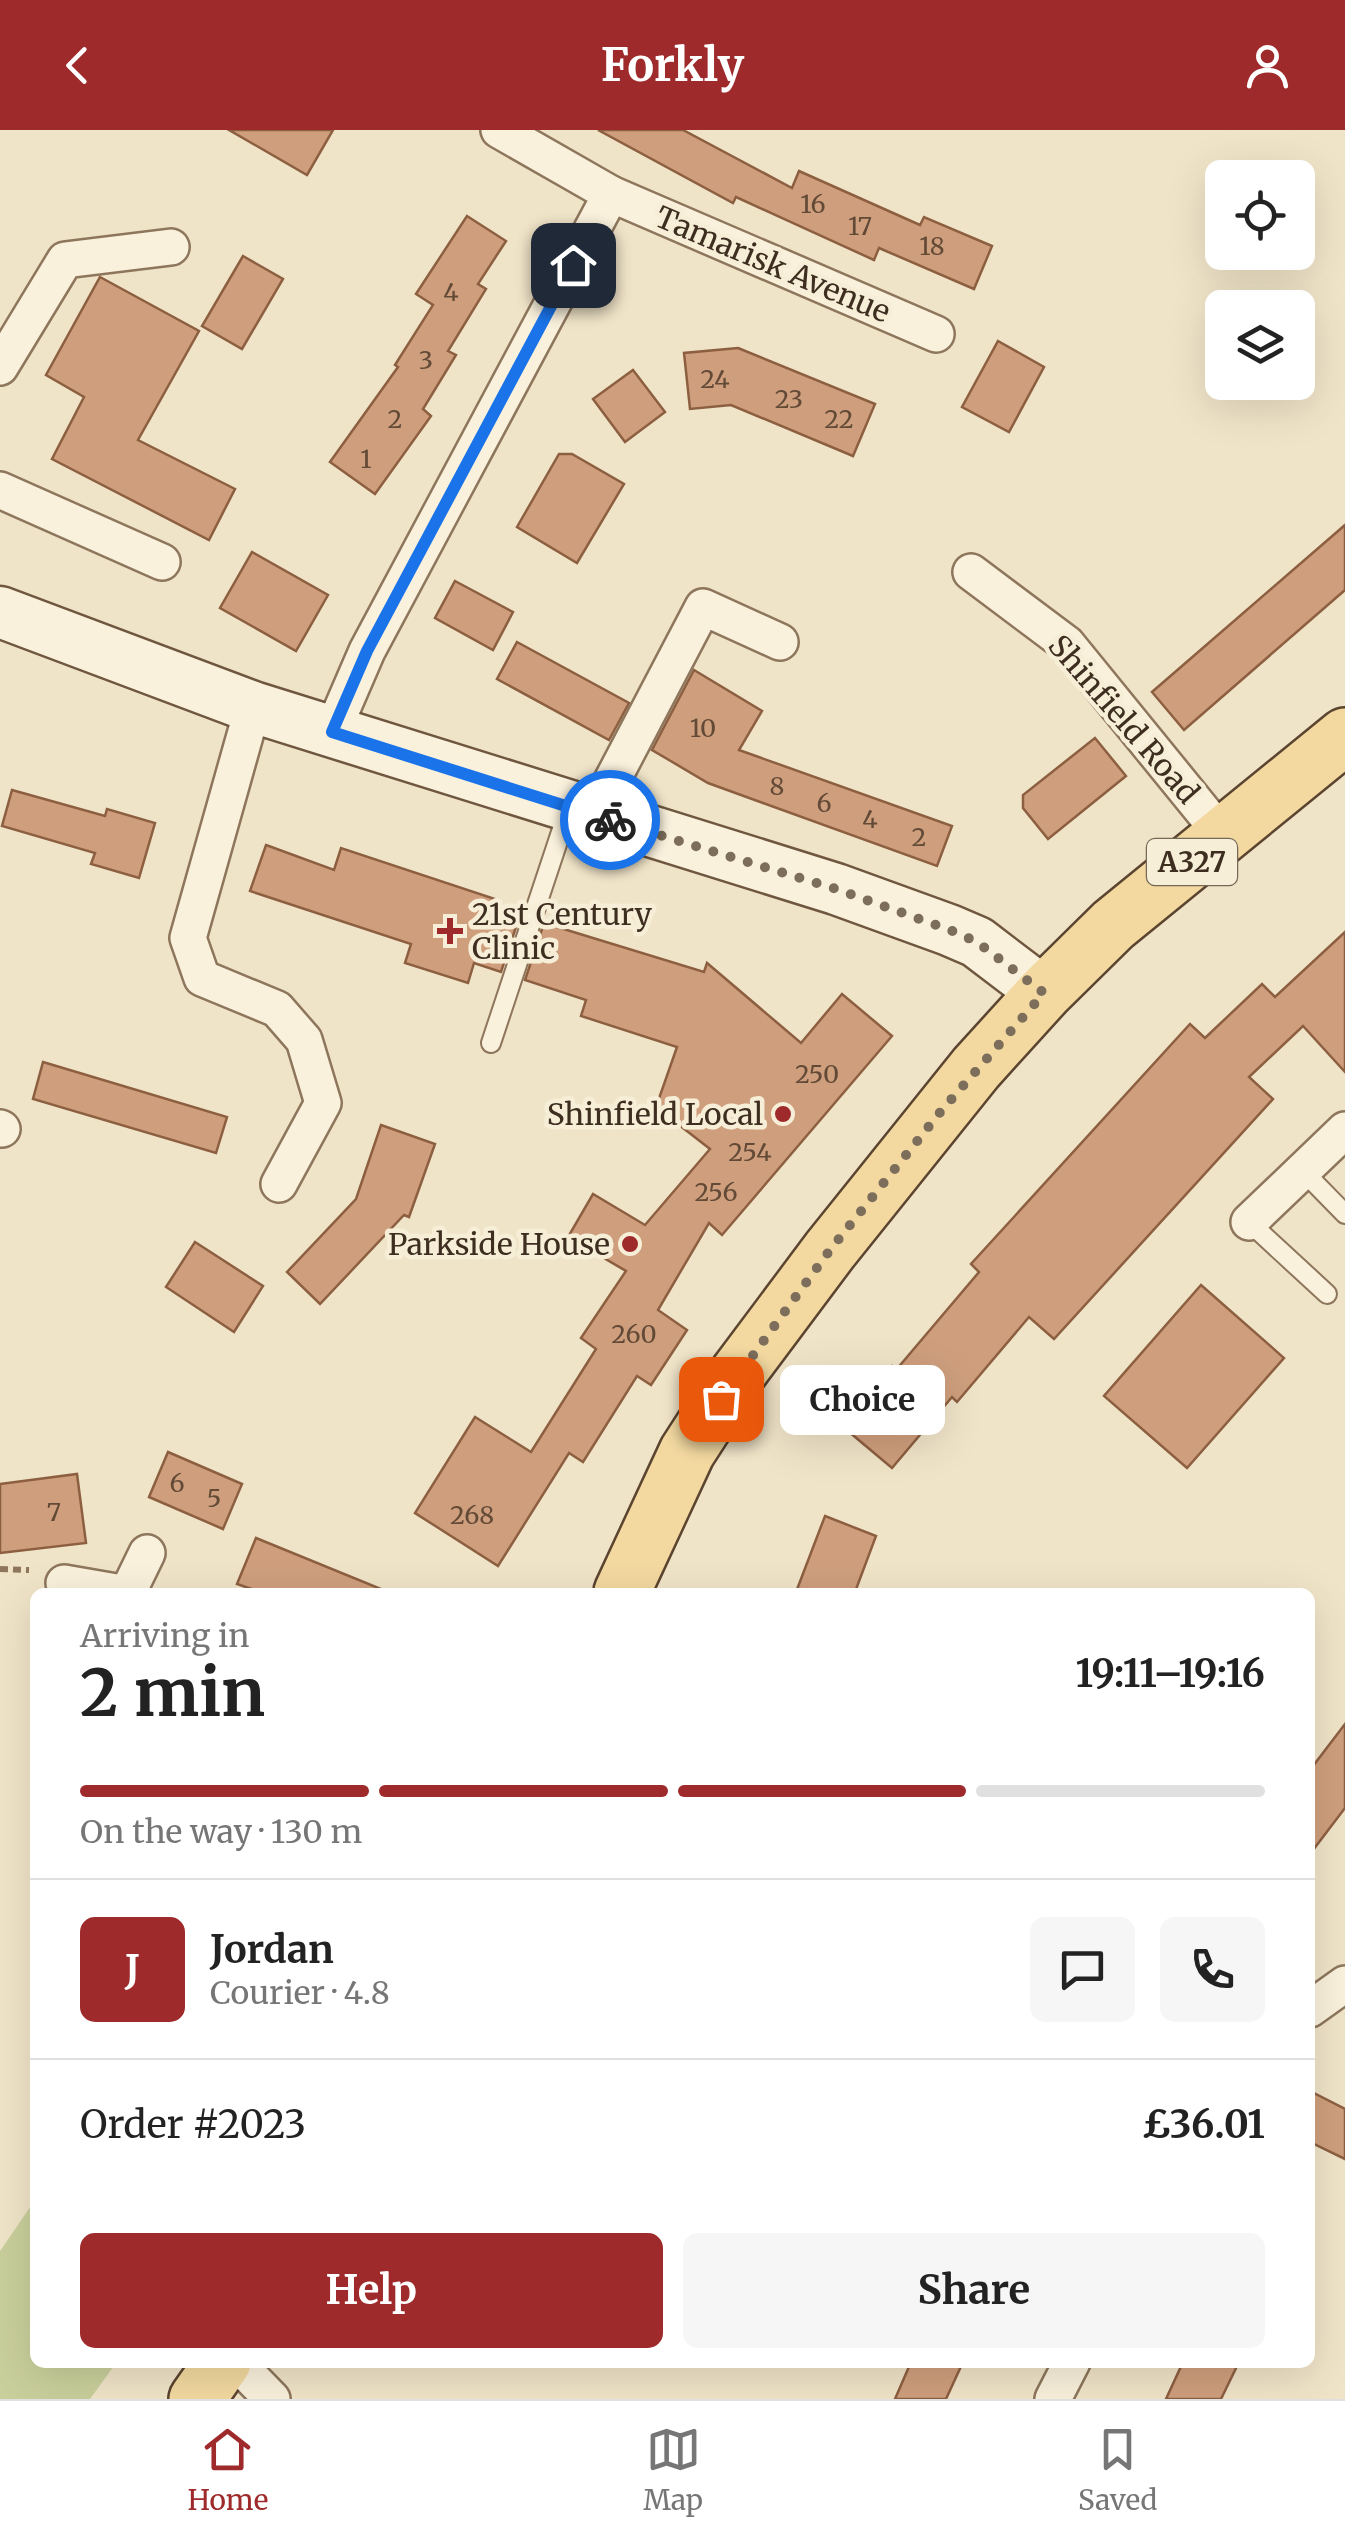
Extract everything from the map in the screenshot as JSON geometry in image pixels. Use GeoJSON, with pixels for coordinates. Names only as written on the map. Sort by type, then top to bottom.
{"type":"FeatureCollection","features":[{"type":"Feature","properties":{"kind":"main road","name":"A327"},"geometry":{"type":"LineString","coordinates":[[624,1588],[687,1452],[738,1372],[917,1141],[1044,993],[1113,925],[1345,736]]}},
{"type":"Feature","properties":{"kind":"main road"},"geometry":{"type":"LineString","coordinates":[[196,2399],[219,2368]]}},
{"type":"Feature","properties":{"kind":"street","name":"Tamarisk Avenue"},"geometry":{"type":"LineString","coordinates":[[499,130],[611,194],[936,334]]}},
{"type":"Feature","properties":{"kind":"street"},"geometry":{"type":"LineString","coordinates":[[332,732],[367,651],[611,194]]}},
{"type":"Feature","properties":{"kind":"street"},"geometry":{"type":"LineString","coordinates":[[0,367],[65,260],[171,246]]}},
{"type":"Feature","properties":{"kind":"street"},"geometry":{"type":"LineString","coordinates":[[0,490],[162,562]]}},
{"type":"Feature","properties":{"kind":"street","name":"Shinfield Road"},"geometry":{"type":"LineString","coordinates":[[971,572],[1067,644],[1224,836]]}},
{"type":"Feature","properties":{"kind":"street"},"geometry":{"type":"LineString","coordinates":[[582,811],[703,607],[780,642]]}},
{"type":"Feature","properties":{"kind":"street"},"geometry":{"type":"LineString","coordinates":[[0,612],[253,706],[836,889],[950,930],[977,942],[1044,993]]}},
{"type":"Feature","properties":{"kind":"street"},"geometry":{"type":"LineString","coordinates":[[253,706],[188,938],[202,978],[277,1009],[304,1040],[323,1103],[279,1184]]}},
{"type":"Feature","properties":{"kind":"street"},"geometry":{"type":"LineString","coordinates":[[1249,1222],[1345,1130]]}},
{"type":"Feature","properties":{"kind":"street"},"geometry":{"type":"LineString","coordinates":[[130,1588],[147,1553]]}},
{"type":"Feature","properties":{"kind":"street"},"geometry":{"type":"LineString","coordinates":[[64,1583],[93,1588]]}},
{"type":"Feature","properties":{"kind":"street"},"geometry":{"type":"LineString","coordinates":[[1315,2005],[1345,1984]]}},
{"type":"Feature","properties":{"kind":"street"},"geometry":{"type":"LineString","coordinates":[[242,2368],[272,2399]]}},
{"type":"Feature","properties":{"kind":"street"},"geometry":{"type":"LineString","coordinates":[[1053,2399],[1069,2368]]}},
{"type":"Feature","properties":{"kind":"lane"},"geometry":{"type":"LineString","coordinates":[[490,1043],[582,811]]}},
{"type":"Feature","properties":{"kind":"lane"},"geometry":{"type":"LineString","coordinates":[[1302,1170],[1345,1214]]}},
{"type":"Feature","properties":{"kind":"lane"},"geometry":{"type":"LineString","coordinates":[[1249,1222],[1327,1294]]}},
{"type":"Feature","properties":{"kind":"green space"},"geometry":{"type":"Polygon","coordinates":[[[30,2207],[30,2368],[112,2368],[90,2399],[0,2399],[0,2251],[30,2207]]]}},
{"type":"Feature","properties":{"kind":"building"},"geometry":{"type":"Polygon","coordinates":[[[229,130],[333,130],[307,175],[229,130]]]}},
{"type":"Feature","properties":{"kind":"building"},"geometry":{"type":"Polygon","coordinates":[[[598,130],[683,130],[792,188],[799,171],[920,225],[924,217],[992,246],[974,289],[879,248],[874,260],[736,197],[733,203],[598,130]]]}},
{"type":"Feature","properties":{"kind":"building"},"geometry":{"type":"Polygon","coordinates":[[[467,216],[506,241],[478,284],[486,289],[448,351],[456,355],[423,409],[431,416],[375,494],[330,462],[398,367],[395,365],[433,305],[416,294],[467,216]]]}},
{"type":"Feature","properties":{"kind":"building"},"geometry":{"type":"Polygon","coordinates":[[[243,256],[283,279],[242,349],[202,326],[243,256]]]}},
{"type":"Feature","properties":{"kind":"building"},"geometry":{"type":"Polygon","coordinates":[[[100,277],[199,331],[138,440],[235,489],[209,540],[52,459],[84,397],[46,375],[100,277]]]}},
{"type":"Feature","properties":{"kind":"building"},"geometry":{"type":"Polygon","coordinates":[[[998,341],[1044,367],[1009,432],[962,407],[998,341]]]}},
{"type":"Feature","properties":{"kind":"building"},"geometry":{"type":"Polygon","coordinates":[[[738,348],[875,404],[853,456],[731,405],[690,409],[684,353],[738,348]]]}},
{"type":"Feature","properties":{"kind":"building"},"geometry":{"type":"Polygon","coordinates":[[[633,370],[665,412],[625,442],[593,399],[633,370]]]}},
{"type":"Feature","properties":{"kind":"building"},"geometry":{"type":"Polygon","coordinates":[[[559,454],[572,454],[624,484],[577,563],[517,527],[559,454]]]}},
{"type":"Feature","properties":{"kind":"building"},"geometry":{"type":"Polygon","coordinates":[[[1345,525],[1345,590],[1184,730],[1152,692],[1345,525]]]}},
{"type":"Feature","properties":{"kind":"building"},"geometry":{"type":"Polygon","coordinates":[[[252,552],[328,595],[296,651],[220,608],[252,552]]]}},
{"type":"Feature","properties":{"kind":"building"},"geometry":{"type":"Polygon","coordinates":[[[455,581],[513,612],[493,650],[435,618],[455,581]]]}},
{"type":"Feature","properties":{"kind":"building"},"geometry":{"type":"Polygon","coordinates":[[[517,642],[629,703],[609,740],[497,679],[517,642]]]}},
{"type":"Feature","properties":{"kind":"building"},"geometry":{"type":"Polygon","coordinates":[[[694,670],[762,711],[739,750],[952,826],[937,866],[708,783],[652,750],[694,670]]]}},
{"type":"Feature","properties":{"kind":"building"},"geometry":{"type":"Polygon","coordinates":[[[1095,738],[1126,776],[1048,839],[1023,808],[1023,795],[1095,738]]]}},
{"type":"Feature","properties":{"kind":"building"},"geometry":{"type":"Polygon","coordinates":[[[12,790],[105,816],[107,809],[155,823],[139,878],[91,864],[95,853],[2,826],[12,790]]]}},
{"type":"Feature","properties":{"kind":"building"},"geometry":{"type":"Polygon","coordinates":[[[266,845],[334,870],[341,848],[495,899],[493,906],[520,915],[501,972],[474,963],[468,983],[405,963],[411,944],[250,891],[266,845]]]}},
{"type":"Feature","properties":{"kind":"building"},"geometry":{"type":"Polygon","coordinates":[[[544,923],[704,972],[707,963],[801,1043],[842,994],[892,1036],[722,1235],[709,1223],[658,1310],[687,1330],[651,1385],[637,1376],[583,1462],[569,1453],[498,1566],[415,1513],[475,1417],[531,1452],[596,1349],[581,1338],[626,1271],[568,1237],[593,1194],[645,1225],[710,1149],[656,1107],[677,1047],[581,1016],[586,1000],[525,980],[544,923]]]}},
{"type":"Feature","properties":{"kind":"building"},"geometry":{"type":"Polygon","coordinates":[[[1345,932],[1345,1072],[1303,1026],[1249,1077],[1273,1099],[1054,1339],[1029,1317],[957,1402],[952,1397],[892,1468],[842,1426],[892,1366],[896,1370],[979,1272],[971,1264],[1190,1024],[1205,1038],[1262,984],[1275,997],[1345,932]]]}},
{"type":"Feature","properties":{"kind":"building"},"geometry":{"type":"Polygon","coordinates":[[[43,1062],[227,1117],[216,1153],[33,1099],[43,1062]]]}},
{"type":"Feature","properties":{"kind":"building"},"geometry":{"type":"Polygon","coordinates":[[[381,1125],[435,1144],[409,1217],[404,1215],[320,1304],[287,1272],[356,1199],[381,1125]]]}},
{"type":"Feature","properties":{"kind":"building"},"geometry":{"type":"Polygon","coordinates":[[[195,1242],[263,1286],[234,1332],[166,1287],[195,1242]]]}},
{"type":"Feature","properties":{"kind":"building"},"geometry":{"type":"Polygon","coordinates":[[[1201,1285],[1284,1358],[1187,1468],[1104,1396],[1201,1285]]]}},
{"type":"Feature","properties":{"kind":"building"},"geometry":{"type":"Polygon","coordinates":[[[168,1452],[242,1484],[223,1529],[149,1497],[168,1452]]]}},
{"type":"Feature","properties":{"kind":"building"},"geometry":{"type":"Polygon","coordinates":[[[77,1474],[86,1543],[0,1553],[0,1484],[77,1474]]]}},
{"type":"Feature","properties":{"kind":"building"},"geometry":{"type":"Polygon","coordinates":[[[825,1516],[876,1536],[856,1588],[798,1588],[825,1516]]]}},
{"type":"Feature","properties":{"kind":"building"},"geometry":{"type":"Polygon","coordinates":[[[256,1538],[379,1588],[248,1588],[237,1584],[256,1538]]]}},
{"type":"Feature","properties":{"kind":"building"},"geometry":{"type":"Polygon","coordinates":[[[1345,1724],[1345,1808],[1315,1847],[1315,1763],[1345,1724]]]}},
{"type":"Feature","properties":{"kind":"building"},"geometry":{"type":"Polygon","coordinates":[[[1315,2094],[1345,2109],[1345,2159],[1315,2144],[1315,2094]]]}},
{"type":"Feature","properties":{"kind":"building"},"geometry":{"type":"Polygon","coordinates":[[[908,2368],[960,2368],[946,2399],[895,2399],[908,2368]]]}},
{"type":"Feature","properties":{"kind":"building"},"geometry":{"type":"Polygon","coordinates":[[[1180,2368],[1236,2368],[1221,2399],[1166,2399],[1180,2368]]]}},
{"type":"Feature","properties":{"kind":"way so far"},"geometry":{"type":"LineString","coordinates":[[610,820],[836,889],[950,930],[977,942],[1044,993],[976,1068],[830,1250],[721,1399]]}},
{"type":"Feature","properties":{"kind":"place","name":"21st Century Clinic"},"geometry":{"type":"Point","coordinates":[450,931]}},
{"type":"Feature","properties":{"kind":"place","name":"Shinfield Local"},"geometry":{"type":"Point","coordinates":[783,1114]}},
{"type":"Feature","properties":{"kind":"place","name":"Parkside House"},"geometry":{"type":"Point","coordinates":[630,1244]}},
{"type":"Feature","properties":{"kind":"place","name":"Choice"},"geometry":{"type":"Point","coordinates":[721,1399]}},
{"type":"Feature","properties":{"kind":"route"},"geometry":{"type":"LineString","coordinates":[[573,265],[367,651],[332,732],[610,820]]}}]}
